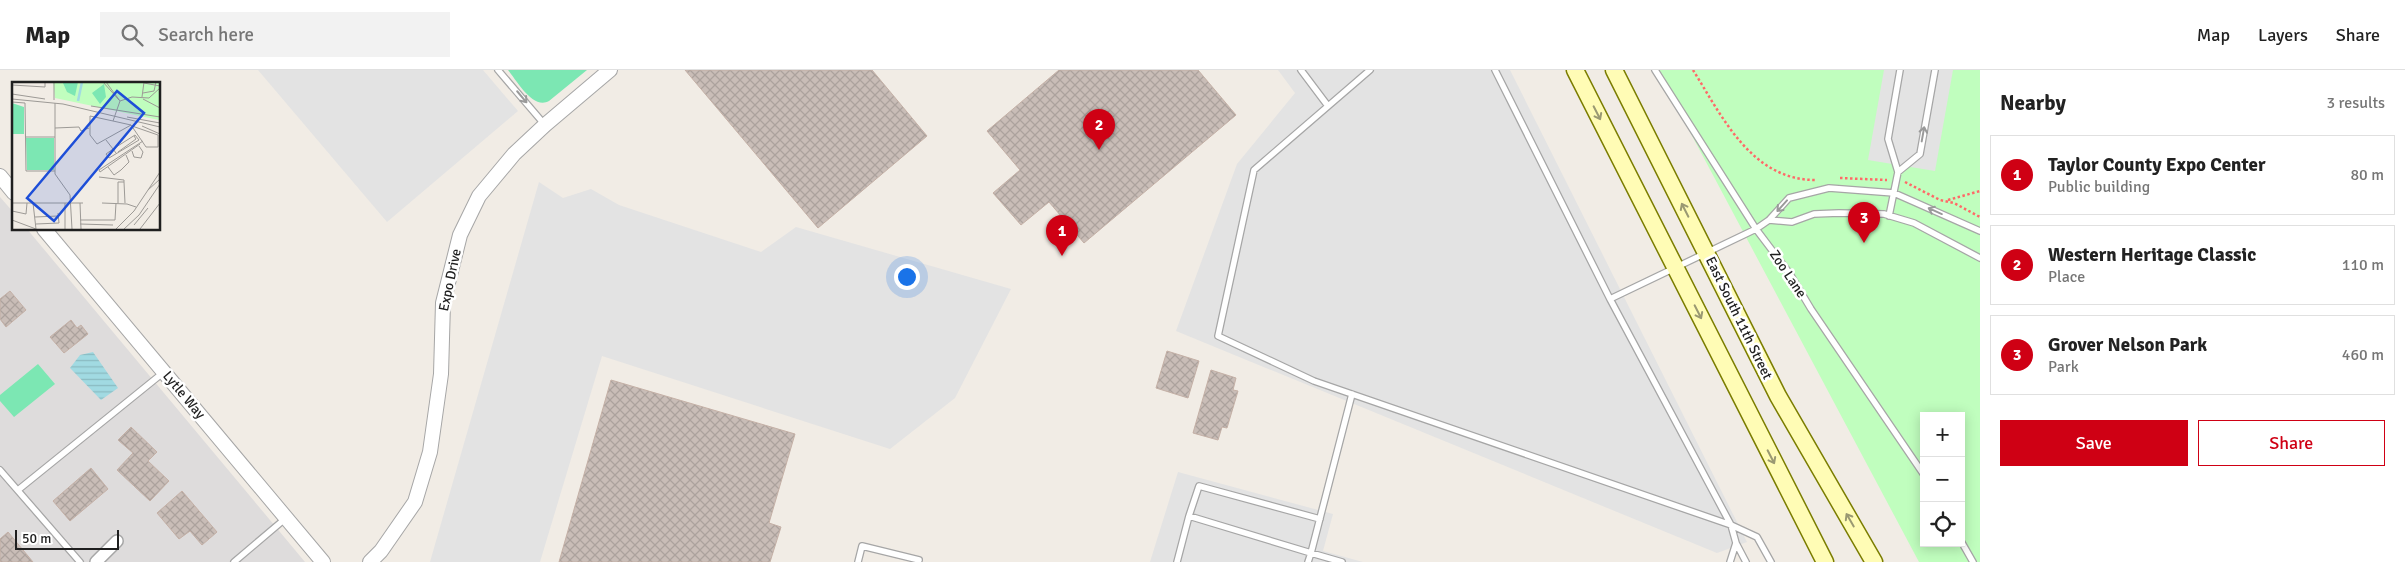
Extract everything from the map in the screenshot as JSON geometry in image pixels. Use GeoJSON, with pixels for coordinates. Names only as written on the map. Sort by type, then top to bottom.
{"type":"FeatureCollection","features":[{"type":"Feature","properties":{"kind":"main road"},"geometry":{"type":"LineString","coordinates":[[1575,70],[1824,562]]}},
{"type":"Feature","properties":{"kind":"main road","name":"East South 11th Street"},"geometry":{"type":"LineString","coordinates":[[1614,70],[1778,396],[1874,562]]}},
{"type":"Feature","properties":{"kind":"street","name":"Expo Drive"},"geometry":{"type":"LineString","coordinates":[[370,562],[381,551],[414,502],[430,452],[441,374],[443,303],[460,235],[479,196],[514,154],[610,70]]}},
{"type":"Feature","properties":{"kind":"street"},"geometry":{"type":"LineString","coordinates":[[1,178],[12,191]]}},
{"type":"Feature","properties":{"kind":"street","name":"Lytle Way"},"geometry":{"type":"LineString","coordinates":[[45,230],[324,562]]}},
{"type":"Feature","properties":{"kind":"street"},"geometry":{"type":"LineString","coordinates":[[96,562],[117,541]]}},
{"type":"Feature","properties":{"kind":"lane"},"geometry":{"type":"LineString","coordinates":[[498,70],[545,125]]}},
{"type":"Feature","properties":{"kind":"lane"},"geometry":{"type":"LineString","coordinates":[[1301,70],[1328,106]]}},
{"type":"Feature","properties":{"kind":"lane"},"geometry":{"type":"LineString","coordinates":[[1370,70],[1254,170],[1218,336],[1314,380],[1731,526],[1757,537],[1771,562]]}},
{"type":"Feature","properties":{"kind":"lane"},"geometry":{"type":"LineString","coordinates":[[1495,70],[1610,300],[1731,526],[1736,543],[1746,562]]}},
{"type":"Feature","properties":{"kind":"lane","name":"Zoo Lane"},"geometry":{"type":"LineString","coordinates":[[1655,70],[1756,229],[1790,274],[1811,309],[1920,469]]}},
{"type":"Feature","properties":{"kind":"lane"},"geometry":{"type":"LineString","coordinates":[[1889,216],[1898,172],[1888,139],[1900,70]]}},
{"type":"Feature","properties":{"kind":"lane"},"geometry":{"type":"LineString","coordinates":[[1898,172],[1920,154],[1935,70]]}},
{"type":"Feature","properties":{"kind":"lane"},"geometry":{"type":"LineString","coordinates":[[1610,300],[1756,229],[1769,220],[1789,198],[1829,188],[1894,193],[1980,231]]}},
{"type":"Feature","properties":{"kind":"lane"},"geometry":{"type":"LineString","coordinates":[[1769,220],[1792,222],[1814,214],[1839,213],[1889,216],[1914,223],[1980,258]]}},
{"type":"Feature","properties":{"kind":"lane"},"geometry":{"type":"LineString","coordinates":[[18,490],[164,372]]}},
{"type":"Feature","properties":{"kind":"lane"},"geometry":{"type":"LineString","coordinates":[[1308,562],[1352,394]]}},
{"type":"Feature","properties":{"kind":"lane"},"geometry":{"type":"LineString","coordinates":[[0,470],[80,562]]}},
{"type":"Feature","properties":{"kind":"lane"},"geometry":{"type":"LineString","coordinates":[[1177,562],[1199,486],[1320,519]]}},
{"type":"Feature","properties":{"kind":"lane"},"geometry":{"type":"LineString","coordinates":[[1189,516],[1342,562]]}},
{"type":"Feature","properties":{"kind":"lane"},"geometry":{"type":"LineString","coordinates":[[234,562],[287,517]]}},
{"type":"Feature","properties":{"kind":"lane"},"geometry":{"type":"LineString","coordinates":[[1730,562],[1736,543]]}},
{"type":"Feature","properties":{"kind":"lane"},"geometry":{"type":"LineString","coordinates":[[858,562],[862,546],[918,560],[918,562]]}},
{"type":"Feature","properties":{"kind":"lane"},"geometry":{"type":"LineString","coordinates":[[1964,547],[1973,562]]}},
{"type":"Feature","properties":{"kind":"path"},"geometry":{"type":"LineString","coordinates":[[1693,70],[1736,137],[1751,155],[1778,173],[1804,180],[1820,180]]}},
{"type":"Feature","properties":{"kind":"path"},"geometry":{"type":"LineString","coordinates":[[1835,178],[1860,177],[1896,180],[1910,184],[1980,217]]}},
{"type":"Feature","properties":{"kind":"path"},"geometry":{"type":"LineString","coordinates":[[1945,201],[1980,191]]}},
{"type":"Feature","properties":{"kind":"shaded area"},"geometry":{"type":"Polygon","coordinates":[[[258,70],[483,70],[518,111],[387,222],[258,70]]]}},
{"type":"Feature","properties":{"kind":"shaded area"},"geometry":{"type":"Polygon","coordinates":[[[1278,70],[1510,70],[1747,542],[1717,553],[1176,331],[1237,164],[1295,93],[1278,70]]]}},
{"type":"Feature","properties":{"kind":"shaded area"},"geometry":{"type":"Polygon","coordinates":[[[1884,70],[1953,70],[1935,171],[1868,160],[1884,70]]]}},
{"type":"Feature","properties":{"kind":"shaded area"},"geometry":{"type":"Polygon","coordinates":[[[539,182],[563,198],[591,189],[619,205],[761,252],[796,227],[1011,289],[955,398],[890,449],[602,356],[540,562],[430,562],[539,182]]]}},
{"type":"Feature","properties":{"kind":"shaded area"},"geometry":{"type":"Polygon","coordinates":[[[0,197],[12,211],[12,230],[28,230],[305,562],[0,562],[0,197]]]}},
{"type":"Feature","properties":{"kind":"shaded area"},"geometry":{"type":"Polygon","coordinates":[[[1178,472],[1333,514],[1323,551],[1363,562],[1150,562],[1178,472]]]}},
{"type":"Feature","properties":{"kind":"green space"},"geometry":{"type":"Polygon","coordinates":[[[508,70],[587,70],[549,101],[543,103],[531,98],[508,70]]]}},
{"type":"Feature","properties":{"kind":"green space"},"geometry":{"type":"Polygon","coordinates":[[[1657,70],[1980,70],[1980,562],[1919,562],[1657,70]]]}},
{"type":"Feature","properties":{"kind":"green space"},"geometry":{"type":"Polygon","coordinates":[[[38,364],[55,384],[14,417],[0,401],[0,395],[38,364]]]}},
{"type":"Feature","properties":{"kind":"water"},"geometry":{"type":"Polygon","coordinates":[[[93,352],[118,388],[101,400],[70,368],[80,355],[93,352]]]}},
{"type":"Feature","properties":{"kind":"building"},"geometry":{"type":"Polygon","coordinates":[[[685,70],[872,70],[927,136],[818,228],[685,70]]]}},
{"type":"Feature","properties":{"kind":"building"},"geometry":{"type":"Polygon","coordinates":[[[1059,70],[1198,70],[1236,115],[1084,243],[1049,202],[1021,225],[993,193],[1020,170],[987,131],[1059,70]]]}},
{"type":"Feature","properties":{"kind":"building"},"geometry":{"type":"Polygon","coordinates":[[[10,291],[26,310],[6,327],[0,319],[0,299],[10,291]]]}},
{"type":"Feature","properties":{"kind":"building"},"geometry":{"type":"Polygon","coordinates":[[[71,320],[77,328],[81,325],[88,334],[64,353],[50,337],[71,320]]]}},
{"type":"Feature","properties":{"kind":"building"},"geometry":{"type":"Polygon","coordinates":[[[1167,351],[1199,361],[1188,398],[1156,388],[1167,351]]]}},
{"type":"Feature","properties":{"kind":"building"},"geometry":{"type":"Polygon","coordinates":[[[1211,370],[1236,378],[1233,390],[1238,391],[1227,428],[1222,427],[1218,440],[1193,433],[1211,370]]]}},
{"type":"Feature","properties":{"kind":"building"},"geometry":{"type":"Polygon","coordinates":[[[611,380],[795,434],[769,523],[781,527],[770,562],[559,562],[611,380]]]}},
{"type":"Feature","properties":{"kind":"building"},"geometry":{"type":"Polygon","coordinates":[[[131,427],[157,452],[148,461],[169,481],[150,501],[117,470],[133,453],[118,440],[131,427]]]}},
{"type":"Feature","properties":{"kind":"building"},"geometry":{"type":"Polygon","coordinates":[[[91,468],[108,489],[70,521],[53,501],[91,468]]]}},
{"type":"Feature","properties":{"kind":"building"},"geometry":{"type":"Polygon","coordinates":[[[182,491],[217,532],[202,545],[190,531],[179,539],[157,513],[182,491]]]}},
{"type":"Feature","properties":{"kind":"building"},"geometry":{"type":"Polygon","coordinates":[[[8,532],[33,562],[0,562],[0,539],[8,532]]]}},
{"type":"Feature","properties":{"kind":"place","name":"Western Heritage Classic"},"geometry":{"type":"Point","coordinates":[1099,150]}},
{"type":"Feature","properties":{"kind":"place","name":"Grover Nelson Park"},"geometry":{"type":"Point","coordinates":[1864,243]}},
{"type":"Feature","properties":{"kind":"place","name":"Taylor County Expo Center"},"geometry":{"type":"Point","coordinates":[1062,256]}}]}
